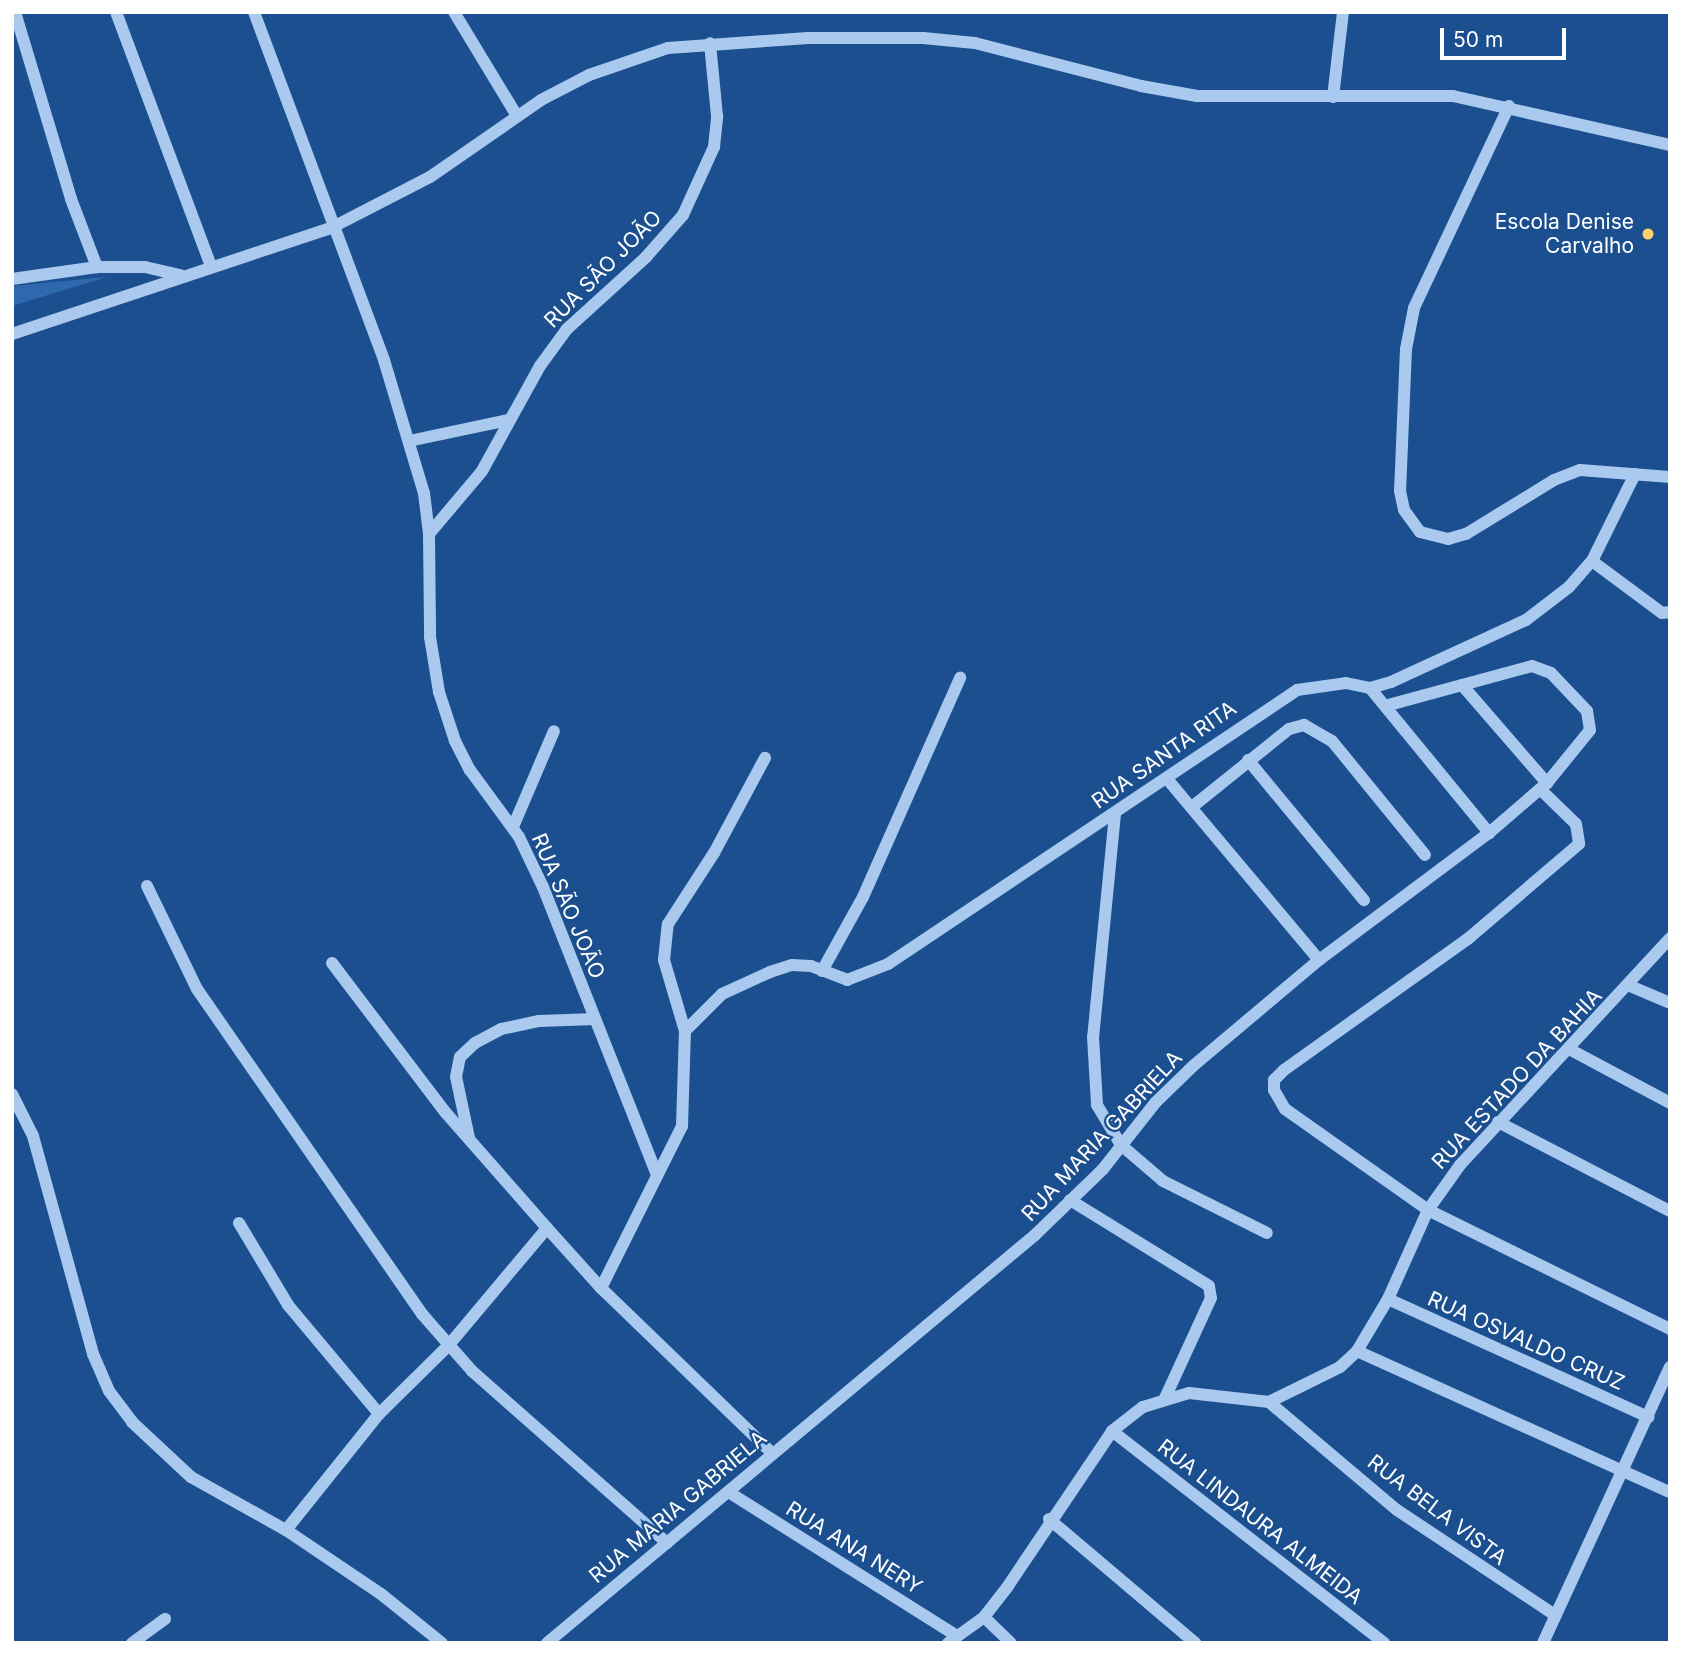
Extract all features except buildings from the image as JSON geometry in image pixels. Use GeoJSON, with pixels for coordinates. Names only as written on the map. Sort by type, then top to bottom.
{"type":"FeatureCollection","features":[{"type":"Feature","properties":{"kind":"street"},"geometry":{"type":"LineString","coordinates":[[116,12],[211,266]]}},
{"type":"Feature","properties":{"kind":"street","name":"RUA SÃO JOÃO"},"geometry":{"type":"LineString","coordinates":[[254,12],[331,228],[366,310],[424,493],[429,534],[429,610],[439,692],[470,770],[513,827],[544,887],[657,1175]]}},
{"type":"Feature","properties":{"kind":"street"},"geometry":{"type":"LineString","coordinates":[[454,12],[517,116]]}},
{"type":"Feature","properties":{"kind":"street"},"geometry":{"type":"LineString","coordinates":[[1334,97],[1343,12]]}},
{"type":"Feature","properties":{"kind":"street"},"geometry":{"type":"LineString","coordinates":[[13,13],[71,199],[97,267]]}},
{"type":"Feature","properties":{"kind":"street"},"geometry":{"type":"LineString","coordinates":[[12,334],[181,275],[331,228],[430,177],[517,116],[600,71],[668,48],[710,43],[923,38],[975,43],[1141,86],[1197,96],[1453,96],[1510,106],[1670,145]]}},
{"type":"Feature","properties":{"kind":"street","name":"RUA SÃO JOÃO"},"geometry":{"type":"LineString","coordinates":[[429,534],[464,496],[540,366],[567,329],[646,257],[683,215],[714,147],[717,116],[710,43]]}},
{"type":"Feature","properties":{"kind":"street"},"geometry":{"type":"LineString","coordinates":[[1510,106],[1415,308],[1406,349],[1400,491],[1404,510],[1420,532],[1448,540],[1466,534],[1554,480],[1580,470],[1670,477]]}},
{"type":"Feature","properties":{"kind":"street"},"geometry":{"type":"LineString","coordinates":[[12,279],[97,267],[145,267],[181,275]]}},
{"type":"Feature","properties":{"kind":"street"},"geometry":{"type":"LineString","coordinates":[[409,441],[509,420]]}},
{"type":"Feature","properties":{"kind":"street","name":"RUA SANTA RITA"},"geometry":{"type":"LineString","coordinates":[[685,1031],[705,1006],[741,983],[792,965],[822,971],[847,980],[888,964],[1168,780],[1265,707],[1297,690],[1346,682],[1370,688],[1475,646],[1526,620],[1569,587],[1592,561],[1635,474]]}},
{"type":"Feature","properties":{"kind":"street"},"geometry":{"type":"LineString","coordinates":[[1592,561],[1662,614],[1670,612]]}},
{"type":"Feature","properties":{"kind":"street","name":"RUA MARIA GABRIELA"},"geometry":{"type":"LineString","coordinates":[[547,1643],[730,1493],[772,1453],[1035,1235],[1121,1145],[1156,1102],[1193,1066],[1319,960],[1489,833],[1543,786],[1590,730],[1587,711],[1542,667],[1532,666],[1384,706]]}},
{"type":"Feature","properties":{"kind":"street"},"geometry":{"type":"LineString","coordinates":[[822,971],[863,897],[960,678]]}},
{"type":"Feature","properties":{"kind":"street"},"geometry":{"type":"LineString","coordinates":[[1462,685],[1576,824],[1579,844],[1469,938],[1284,1070],[1274,1080],[1274,1090],[1285,1109],[1428,1210],[1670,1329]]}},
{"type":"Feature","properties":{"kind":"street"},"geometry":{"type":"LineString","coordinates":[[1370,688],[1489,833]]}},
{"type":"Feature","properties":{"kind":"street"},"geometry":{"type":"LineString","coordinates":[[1192,807],[1289,729],[1304,725],[1332,741],[1425,855]]}},
{"type":"Feature","properties":{"kind":"street"},"geometry":{"type":"LineString","coordinates":[[513,827],[554,731]]}},
{"type":"Feature","properties":{"kind":"street"},"geometry":{"type":"LineString","coordinates":[[601,1288],[682,1126],[685,1031],[664,960],[668,924],[714,853],[765,758]]}},
{"type":"Feature","properties":{"kind":"street"},"geometry":{"type":"LineString","coordinates":[[1248,760],[1364,900]]}},
{"type":"Feature","properties":{"kind":"street"},"geometry":{"type":"LineString","coordinates":[[1168,780],[1319,960]]}},
{"type":"Feature","properties":{"kind":"street"},"geometry":{"type":"LineString","coordinates":[[1115,814],[1093,1037],[1093,1088],[1097,1105],[1121,1145],[1163,1181],[1267,1233]]}},
{"type":"Feature","properties":{"kind":"street"},"geometry":{"type":"LineString","coordinates":[[147,886],[197,989],[223,1029],[343,1206],[448,1346],[667,1543]]}},
{"type":"Feature","properties":{"kind":"street","name":"RUA ESTADO DA BAHIA"},"geometry":{"type":"LineString","coordinates":[[1269,1402],[1331,1372],[1357,1351],[1388,1299],[1428,1210],[1498,1122],[1630,986],[1670,938]]}},
{"type":"Feature","properties":{"kind":"street"},"geometry":{"type":"LineString","coordinates":[[332,963],[470,1142],[547,1228],[601,1288],[772,1453]]}},
{"type":"Feature","properties":{"kind":"street"},"geometry":{"type":"LineString","coordinates":[[1630,986],[1670,1003]]}},
{"type":"Feature","properties":{"kind":"street"},"geometry":{"type":"LineString","coordinates":[[470,1142],[456,1077],[460,1057],[501,1029],[539,1021],[595,1020]]}},
{"type":"Feature","properties":{"kind":"street"},"geometry":{"type":"LineString","coordinates":[[1569,1049],[1670,1103]]}},
{"type":"Feature","properties":{"kind":"street"},"geometry":{"type":"LineString","coordinates":[[12,1094],[33,1136],[93,1354],[108,1391],[166,1457],[191,1477],[286,1530],[381,1594],[442,1643]]}},
{"type":"Feature","properties":{"kind":"street"},"geometry":{"type":"LineString","coordinates":[[1498,1122],[1670,1211]]}},
{"type":"Feature","properties":{"kind":"street"},"geometry":{"type":"LineString","coordinates":[[1070,1200],[1209,1286],[1211,1298],[1165,1398]]}},
{"type":"Feature","properties":{"kind":"street"},"geometry":{"type":"LineString","coordinates":[[239,1223],[288,1304],[379,1414]]}},
{"type":"Feature","properties":{"kind":"street"},"geometry":{"type":"LineString","coordinates":[[286,1530],[379,1414],[448,1346],[547,1228]]}},
{"type":"Feature","properties":{"kind":"street","name":"RUA OSVALDO CRUZ"},"geometry":{"type":"LineString","coordinates":[[1388,1299],[1648,1417]]}},
{"type":"Feature","properties":{"kind":"street"},"geometry":{"type":"LineString","coordinates":[[1357,1351],[1625,1469],[1670,1492]]}},
{"type":"Feature","properties":{"kind":"street"},"geometry":{"type":"LineString","coordinates":[[1543,1643],[1670,1367]]}},
{"type":"Feature","properties":{"kind":"street"},"geometry":{"type":"LineString","coordinates":[[953,1639],[984,1616],[1112,1431],[1143,1407],[1165,1398],[1189,1393],[1269,1402]]}},
{"type":"Feature","properties":{"kind":"street","name":"RUA BELA VISTA"},"geometry":{"type":"LineString","coordinates":[[1269,1402],[1397,1510],[1555,1615]]}},
{"type":"Feature","properties":{"kind":"street","name":"RUA LINDAURA ALMEIDA"},"geometry":{"type":"LineString","coordinates":[[1112,1431],[1384,1643]]}},
{"type":"Feature","properties":{"kind":"street","name":"RUA ANA NERY"},"geometry":{"type":"LineString","coordinates":[[730,1493],[953,1639]]}},
{"type":"Feature","properties":{"kind":"street"},"geometry":{"type":"LineString","coordinates":[[1049,1519],[1195,1643]]}},
{"type":"Feature","properties":{"kind":"street"},"geometry":{"type":"LineString","coordinates":[[984,1616],[1011,1643]]}},
{"type":"Feature","properties":{"kind":"street"},"geometry":{"type":"LineString","coordinates":[[132,1643],[165,1619]]}},
{"type":"Feature","properties":{"kind":"shaded area"},"geometry":{"type":"Polygon","coordinates":[[[107,277],[12,306],[12,286],[107,277]]]}},
{"type":"Feature","properties":{"kind":"place","name":"Escola Denise Carvalho"},"geometry":{"type":"Point","coordinates":[1648,234]}}]}
